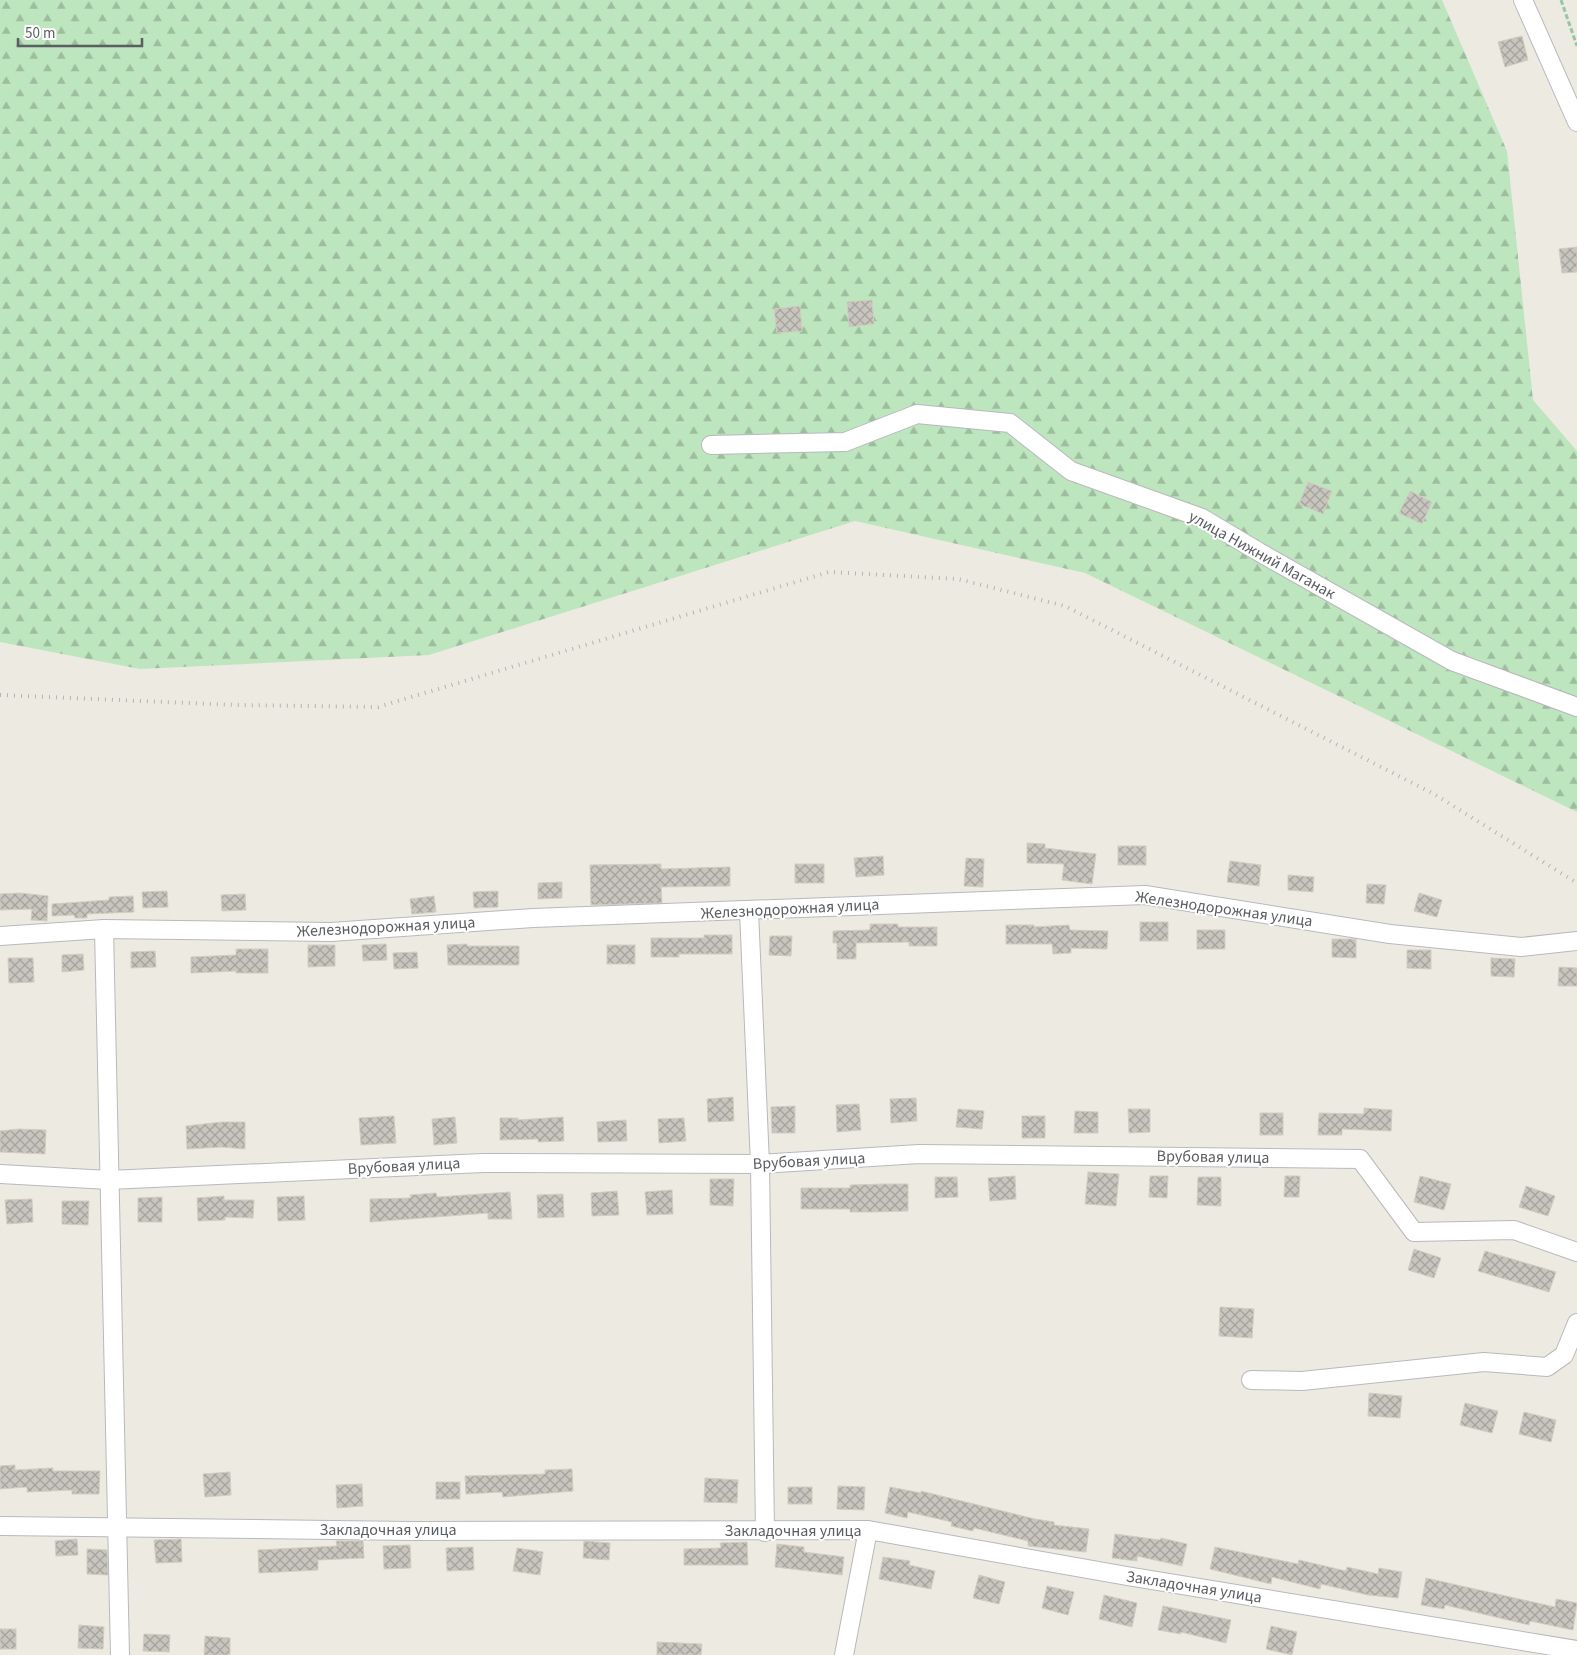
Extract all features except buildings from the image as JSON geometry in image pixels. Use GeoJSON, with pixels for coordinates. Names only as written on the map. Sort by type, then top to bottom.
{"type":"FeatureCollection","features":[{"type":"Feature","properties":{"kind":"street"},"geometry":{"type":"LineString","coordinates":[[1523,0],[1577,122]]}},
{"type":"Feature","properties":{"kind":"street","name":"улица Нижний Маганак"},"geometry":{"type":"LineString","coordinates":[[711,446],[845,442],[917,414],[1010,423],[1071,471],[1202,518],[1452,661],[1577,707]]}},
{"type":"Feature","properties":{"kind":"street","name":"Железнодорожная улица"},"geometry":{"type":"LineString","coordinates":[[0,936],[104,929],[331,932],[533,918],[749,911],[993,899],[1145,895],[1400,935],[1521,947],[1577,941]]}},
{"type":"Feature","properties":{"kind":"street"},"geometry":{"type":"LineString","coordinates":[[749,911],[760,1164],[765,1532]]}},
{"type":"Feature","properties":{"kind":"street"},"geometry":{"type":"LineString","coordinates":[[104,929],[120,1655]]}},
{"type":"Feature","properties":{"kind":"street","name":"Врубовая улица"},"geometry":{"type":"LineString","coordinates":[[0,1174],[109,1180],[483,1162],[760,1164],[919,1154],[1360,1159],[1414,1232],[1514,1230],[1577,1252]]}},
{"type":"Feature","properties":{"kind":"street"},"geometry":{"type":"LineString","coordinates":[[1251,1380],[1302,1381],[1484,1362],[1547,1367],[1564,1355],[1577,1323]]}},
{"type":"Feature","properties":{"kind":"street","name":"Закладочная улица"},"geometry":{"type":"LineString","coordinates":[[0,1526],[765,1532],[868,1530],[1127,1576],[1577,1650]]}},
{"type":"Feature","properties":{"kind":"street"},"geometry":{"type":"LineString","coordinates":[[844,1655],[868,1530]]}},
{"type":"Feature","properties":{"kind":"path"},"geometry":{"type":"LineString","coordinates":[[1561,0],[1577,46]]}},
{"type":"Feature","properties":{"kind":"green space"},"geometry":{"type":"Polygon","coordinates":[[[0,0],[1442,0],[1507,151],[1533,400],[1577,451],[1577,812],[1085,573],[855,521],[429,655],[140,669],[0,642],[0,0]]]}},
{"type":"Feature","properties":{"kind":"railway"},"geometry":{"type":"LineString","coordinates":[[0,695],[236,705],[378,707],[829,572],[958,579],[1065,606],[1434,794],[1577,883]]}}]}
